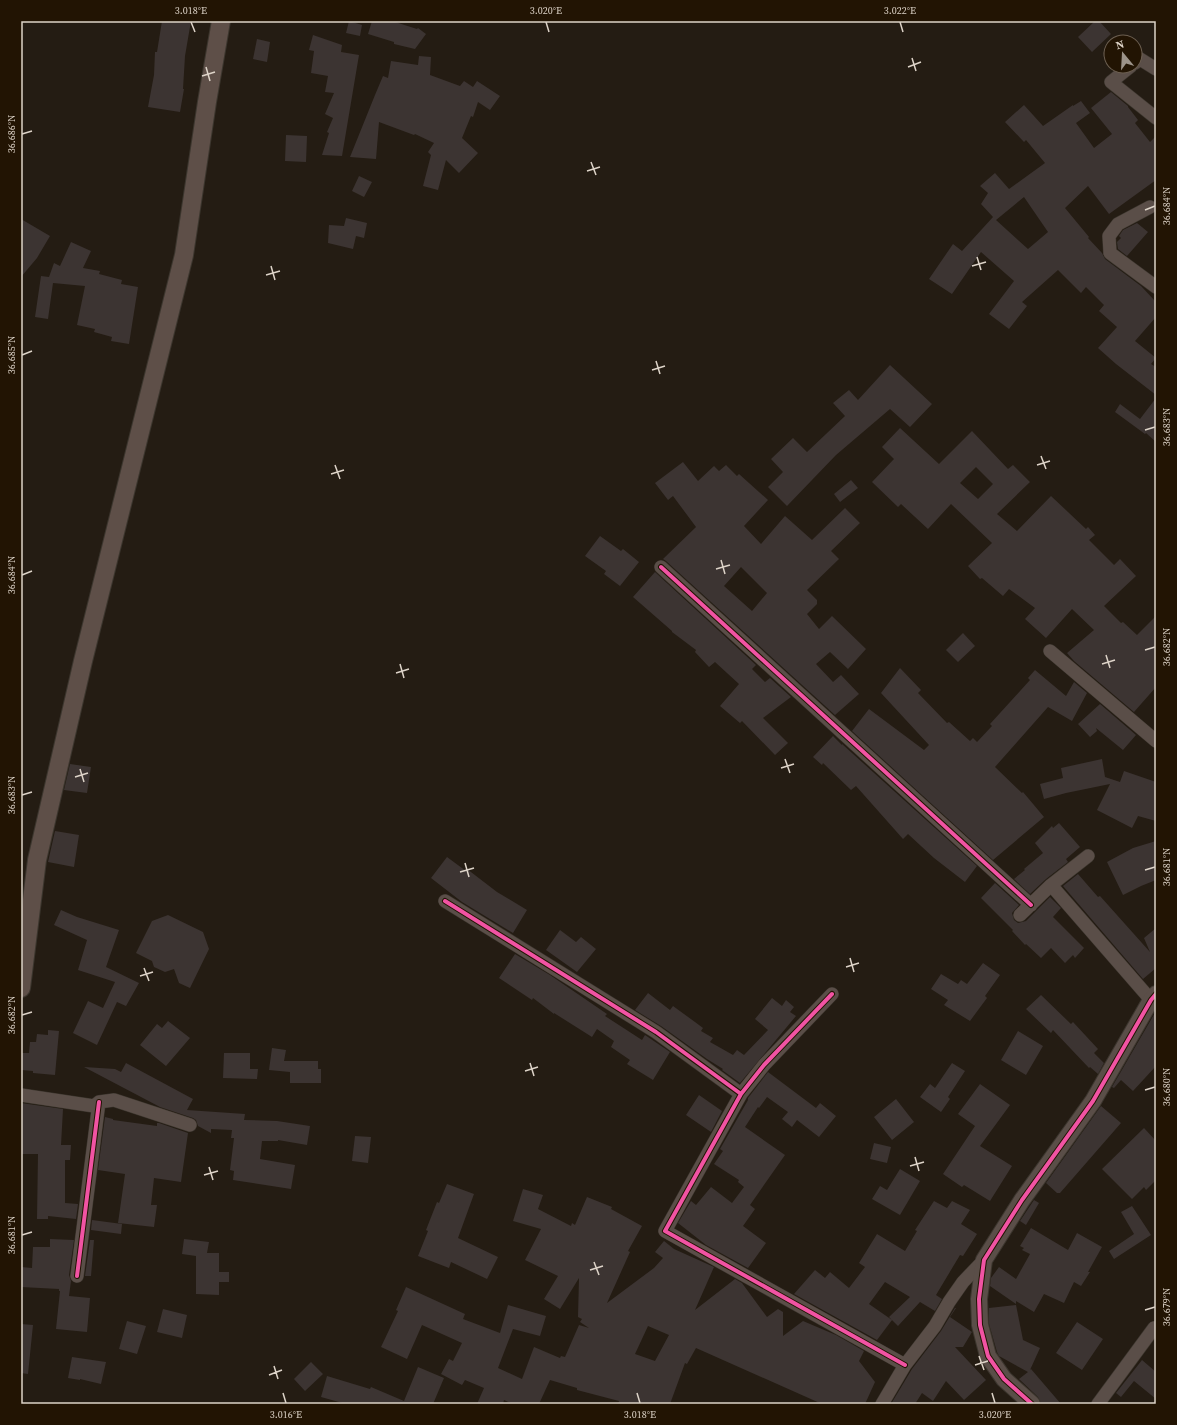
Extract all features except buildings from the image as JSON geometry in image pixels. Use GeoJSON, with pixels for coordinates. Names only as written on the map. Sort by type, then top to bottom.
{"type":"FeatureCollection","features":[{"type":"Feature","properties":{"kind":"main road"},"geometry":{"type":"LineString","coordinates":[[21,988],[37,860],[83,661],[184,255],[221,21]]}},
{"type":"Feature","properties":{"kind":"street"},"geometry":{"type":"LineString","coordinates":[[1143,61],[1156,69]]}},
{"type":"Feature","properties":{"kind":"street"},"geometry":{"type":"LineString","coordinates":[[1121,74],[1111,82],[1156,118]]}},
{"type":"Feature","properties":{"kind":"street"},"geometry":{"type":"LineString","coordinates":[[1150,207],[1118,224],[1109,236],[1110,252],[1156,287]]}},
{"type":"Feature","properties":{"kind":"street"},"geometry":{"type":"LineString","coordinates":[[661,567],[1031,905]]}},
{"type":"Feature","properties":{"kind":"street"},"geometry":{"type":"LineString","coordinates":[[1050,651],[1156,741]]}},
{"type":"Feature","properties":{"kind":"street"},"geometry":{"type":"LineString","coordinates":[[1020,915],[1051,885],[1088,856]]}},
{"type":"Feature","properties":{"kind":"street"},"geometry":{"type":"LineString","coordinates":[[882,1404],[905,1365],[934,1326],[963,1282],[984,1260],[1022,1200],[1093,1101],[1153,997],[1051,885]]}},
{"type":"Feature","properties":{"kind":"street"},"geometry":{"type":"LineString","coordinates":[[445,901],[656,1032],[741,1094]]}},
{"type":"Feature","properties":{"kind":"street"},"geometry":{"type":"LineString","coordinates":[[832,994],[764,1065],[741,1094],[665,1231],[905,1365]]}},
{"type":"Feature","properties":{"kind":"street"},"geometry":{"type":"LineString","coordinates":[[21,1095],[94,1106],[99,1102],[114,1100],[190,1125]]}},
{"type":"Feature","properties":{"kind":"street"},"geometry":{"type":"LineString","coordinates":[[77,1276],[99,1102]]}},
{"type":"Feature","properties":{"kind":"street"},"geometry":{"type":"LineString","coordinates":[[984,1260],[979,1299],[980,1325],[988,1356],[1004,1379],[1032,1404]]}},
{"type":"Feature","properties":{"kind":"street"},"geometry":{"type":"LineString","coordinates":[[1098,1404],[1154,1328]]}},
{"type":"Feature","properties":{"kind":"cycle path"},"geometry":{"type":"LineString","coordinates":[[661,567],[1031,905]]}},
{"type":"Feature","properties":{"kind":"cycle path"},"geometry":{"type":"LineString","coordinates":[[445,901],[656,1032],[741,1094]]}},
{"type":"Feature","properties":{"kind":"cycle path"},"geometry":{"type":"LineString","coordinates":[[832,994],[764,1065],[741,1094],[665,1231],[905,1365]]}},
{"type":"Feature","properties":{"kind":"cycle path"},"geometry":{"type":"LineString","coordinates":[[1032,1404],[1004,1379],[988,1356],[980,1325],[979,1299],[984,1260],[1022,1200],[1093,1101],[1151,1000],[1156,994]]}},
{"type":"Feature","properties":{"kind":"cycle path"},"geometry":{"type":"LineString","coordinates":[[77,1276],[99,1102]]}}]}
